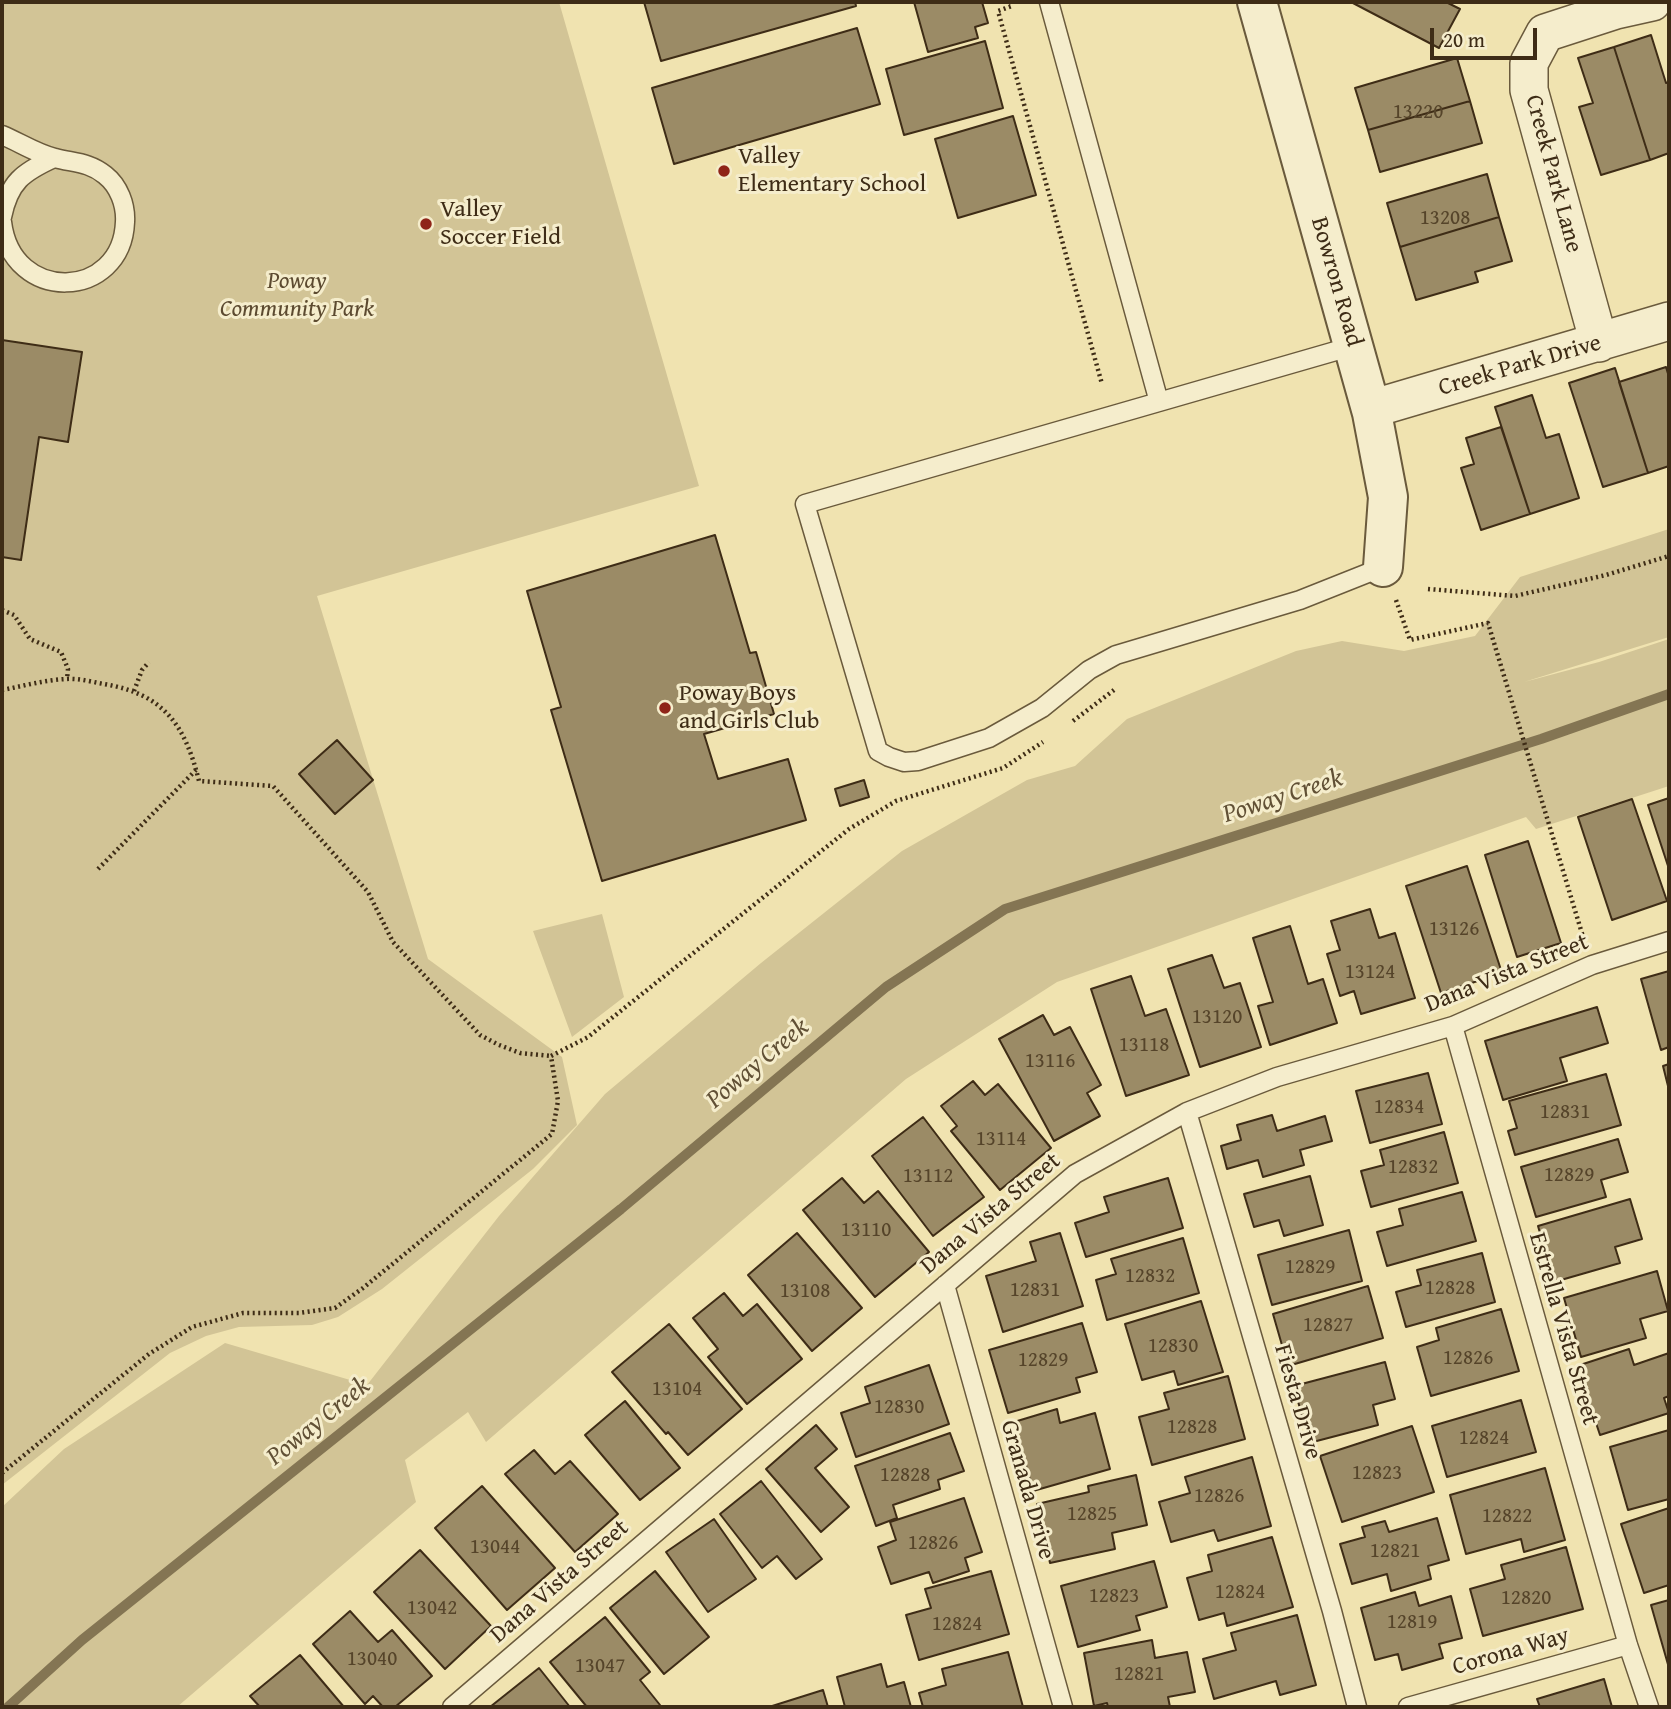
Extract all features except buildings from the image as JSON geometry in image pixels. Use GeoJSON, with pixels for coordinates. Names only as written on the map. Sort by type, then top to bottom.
{"type":"FeatureCollection","features":[{"type":"Feature","properties":{"kind":"street","name":"Bowron Road"},"geometry":{"type":"LineString","coordinates":[[1257,2],[1371,409],[1388,498],[1383,567]]}},
{"type":"Feature","properties":{"kind":"street","name":"Creek Park Lane"},"geometry":{"type":"LineString","coordinates":[[1599,343],[1529,90],[1529,63],[1545,33],[1616,10],[1652,2]]}},
{"type":"Feature","properties":{"kind":"street","name":"Creek Park Drive"},"geometry":{"type":"LineString","coordinates":[[1371,409],[1669,321]]}},
{"type":"Feature","properties":{"kind":"lane"},"geometry":{"type":"LineString","coordinates":[[1049,2],[1159,402]]}},
{"type":"Feature","properties":{"kind":"lane"},"geometry":{"type":"LineString","coordinates":[[2,135],[54,158],[90,165],[107,177],[120,194],[126,213],[125,234],[117,253],[103,269],[86,279],[65,283],[45,281],[27,271],[13,257],[4,239],[2,220],[5,199],[16,182],[31,169],[54,158]]}},
{"type":"Feature","properties":{"kind":"lane"},"geometry":{"type":"LineString","coordinates":[[1353,346],[805,504],[878,751],[904,762],[918,761],[989,738],[1042,708],[1089,670],[1116,655],[1300,600],[1383,567]]}},
{"type":"Feature","properties":{"kind":"lane","name":"Dana Vista Street"},"geometry":{"type":"LineString","coordinates":[[452,1707],[1075,1174],[1187,1112],[1277,1077],[1452,1026],[1592,965],[1669,941]]}},
{"type":"Feature","properties":{"kind":"lane","name":"Estrella Vista Street"},"geometry":{"type":"LineString","coordinates":[[1452,1026],[1648,1707]]}},
{"type":"Feature","properties":{"kind":"lane","name":"Fiesta Drive"},"geometry":{"type":"LineString","coordinates":[[1187,1112],[1332,1611],[1357,1707]]}},
{"type":"Feature","properties":{"kind":"lane","name":"Granada Drive"},"geometry":{"type":"LineString","coordinates":[[945,1285],[1063,1707]]}},
{"type":"Feature","properties":{"kind":"lane","name":"Corona Way"},"geometry":{"type":"LineString","coordinates":[[1408,1707],[1628,1645]]}},
{"type":"Feature","properties":{"kind":"path"},"geometry":{"type":"LineString","coordinates":[[1011,2],[1012,6],[998,11],[1102,384]]}},
{"type":"Feature","properties":{"kind":"path"},"geometry":{"type":"LineString","coordinates":[[1428,589],[1515,596],[1606,575],[1669,556]]}},
{"type":"Feature","properties":{"kind":"path"},"geometry":{"type":"LineString","coordinates":[[1383,567],[1410,640],[1488,623],[1592,965]]}},
{"type":"Feature","properties":{"kind":"path"},"geometry":{"type":"LineString","coordinates":[[2,610],[14,615],[30,639],[61,652],[68,669],[67,679]]}},
{"type":"Feature","properties":{"kind":"path"},"geometry":{"type":"LineString","coordinates":[[134,691],[142,670],[149,662]]}},
{"type":"Feature","properties":{"kind":"path"},"geometry":{"type":"LineString","coordinates":[[2,690],[67,679],[123,687],[146,697],[176,723],[190,746],[200,781],[273,786],[368,892],[393,942],[480,1035],[520,1053],[551,1056],[589,1037],[849,829],[896,801],[1003,768],[1047,739]]}},
{"type":"Feature","properties":{"kind":"path"},"geometry":{"type":"LineString","coordinates":[[1069,725],[1124,683]]}},
{"type":"Feature","properties":{"kind":"path"},"geometry":{"type":"LineString","coordinates":[[98,869],[197,770]]}},
{"type":"Feature","properties":{"kind":"path"},"geometry":{"type":"LineString","coordinates":[[2,1473],[149,1354],[192,1327],[243,1313],[299,1313],[335,1308],[363,1288],[552,1134],[558,1101],[551,1056]]}},
{"type":"Feature","properties":{"kind":"green space","name":"Poway Community Park"},"geometry":{"type":"Polygon","coordinates":[[[2,2],[559,2],[699,486],[317,596],[428,959],[562,1057],[577,1125],[533,1169],[382,1289],[338,1317],[312,1325],[239,1327],[206,1336],[170,1353],[2,1485],[2,2]]]}},
{"type":"Feature","properties":{"kind":"green space"},"geometry":{"type":"Polygon","coordinates":[[[1669,529],[1669,637],[1524,682],[1599,662],[1669,639],[1669,786],[1536,829],[1526,817],[1057,982],[906,1079],[486,1442],[468,1412],[405,1460],[416,1502],[177,1707],[2,1707],[2,1507],[64,1449],[225,1343],[367,1385],[499,1216],[605,1094],[761,963],[902,851],[1027,780],[1075,766],[1127,719],[1296,651],[1342,641],[1404,651],[1475,636],[1520,577],[1669,529]]]}},
{"type":"Feature","properties":{"kind":"green space"},"geometry":{"type":"Polygon","coordinates":[[[602,914],[624,997],[572,1037],[533,931],[602,914]]]}},
{"type":"Feature","properties":{"kind":"waterway","name":"Poway Creek"},"geometry":{"type":"LineString","coordinates":[[8,1707],[82,1640],[621,1209],[886,987],[1005,909],[1541,739],[1669,694]]}},
{"type":"Feature","properties":{"kind":"place","name":"Valley Elementary School"},"geometry":{"type":"Point","coordinates":[724,171]}},
{"type":"Feature","properties":{"kind":"place","name":"Valley Soccer Field"},"geometry":{"type":"Point","coordinates":[426,224]}},
{"type":"Feature","properties":{"kind":"place","name":"Poway Boys and Girls Club"},"geometry":{"type":"Point","coordinates":[665,708]}}]}
